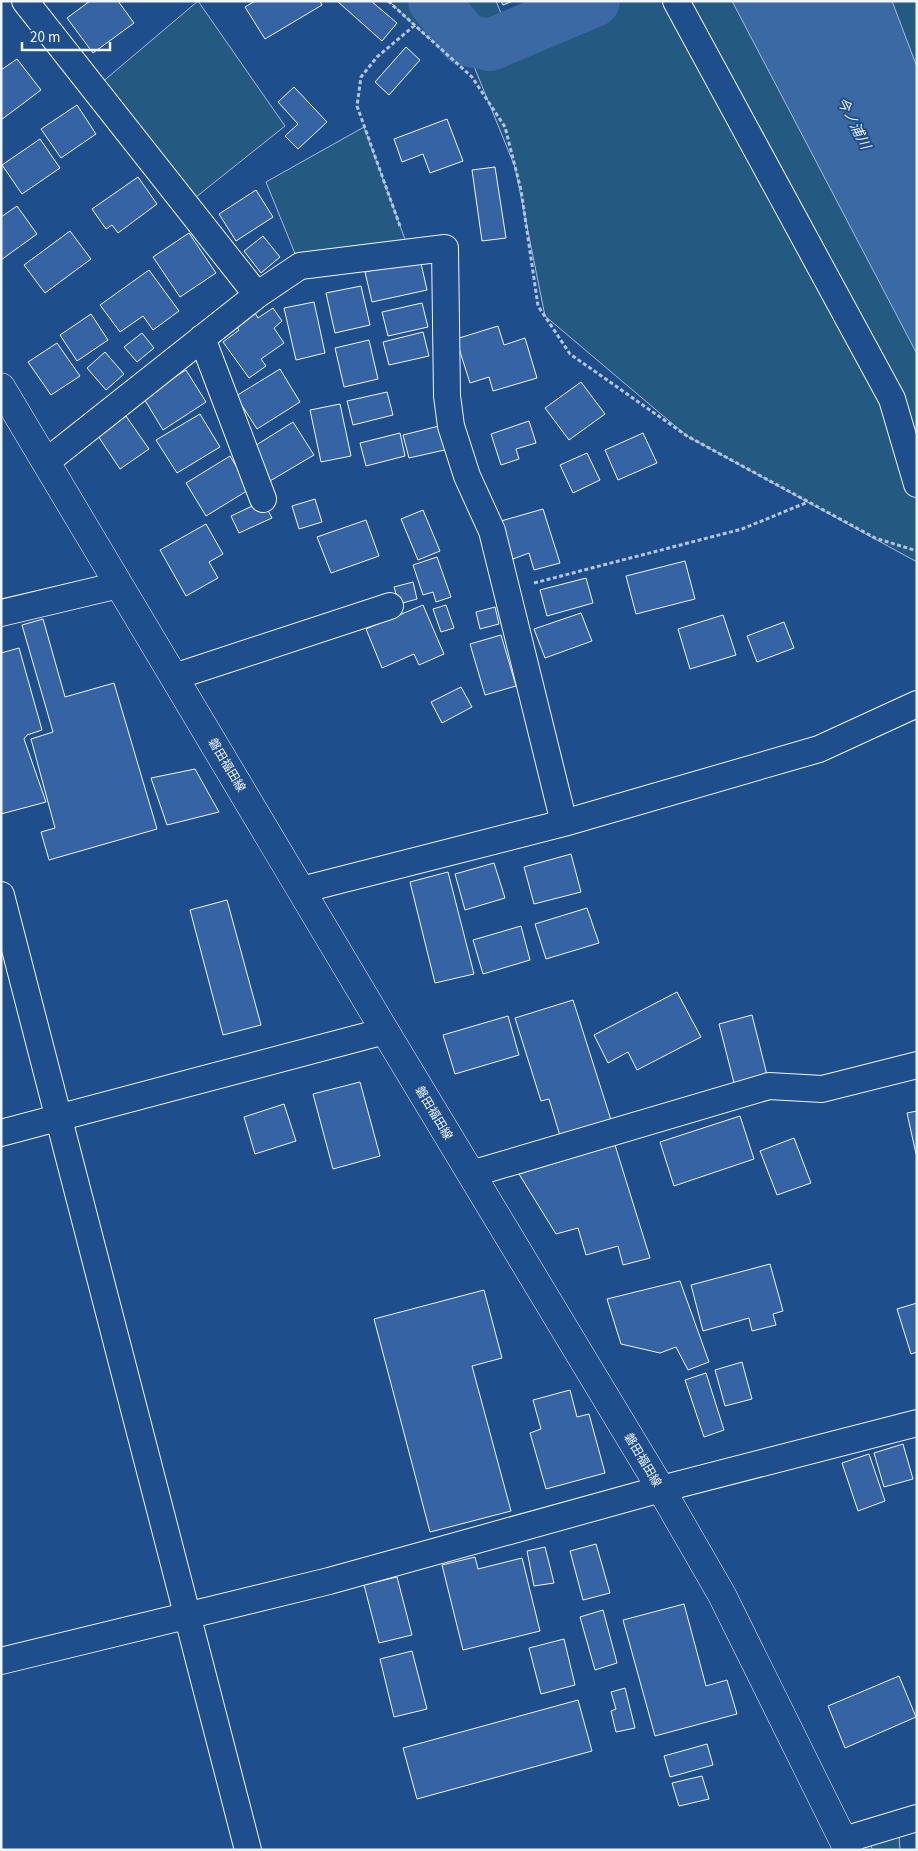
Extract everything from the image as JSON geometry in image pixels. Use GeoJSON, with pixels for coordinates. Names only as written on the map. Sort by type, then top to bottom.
{"type":"FeatureCollection","features":[{"type":"Feature","properties":{"kind":"main road","name":"磐田福田線"},"geometry":{"type":"LineString","coordinates":[[1,387],[385,1032],[661,1489],[722,1595],[846,1845]]}},
{"type":"Feature","properties":{"kind":"street"},"geometry":{"type":"LineString","coordinates":[[25,1],[257,295]]}},
{"type":"Feature","properties":{"kind":"street"},"geometry":{"type":"LineString","coordinates":[[676,1],[892,399],[917,484]]}},
{"type":"Feature","properties":{"kind":"street"},"geometry":{"type":"LineString","coordinates":[[46,462],[257,295],[300,266],[445,248],[448,396],[451,426],[467,476],[492,531],[564,823]]}},
{"type":"Feature","properties":{"kind":"street"},"geometry":{"type":"LineString","coordinates":[[202,338],[263,499]]}},
{"type":"Feature","properties":{"kind":"street"},"geometry":{"type":"LineString","coordinates":[[1,613],[119,585]]}},
{"type":"Feature","properties":{"kind":"street"},"geometry":{"type":"LineString","coordinates":[[174,677],[390,606]]}},
{"type":"Feature","properties":{"kind":"street"},"geometry":{"type":"LineString","coordinates":[[301,890],[564,823],[819,749],[917,704]]}},
{"type":"Feature","properties":{"kind":"street"},"geometry":{"type":"LineString","coordinates":[[1,895],[248,1850]]}},
{"type":"Feature","properties":{"kind":"street"},"geometry":{"type":"LineString","coordinates":[[1,1133],[385,1032]]}},
{"type":"Feature","properties":{"kind":"street"},"geometry":{"type":"LineString","coordinates":[[471,1174],[769,1086],[822,1089],[917,1065]]}},
{"type":"Feature","properties":{"kind":"street"},"geometry":{"type":"LineString","coordinates":[[1,1661],[329,1581],[661,1489],[917,1423]]}},
{"type":"Feature","properties":{"kind":"street"},"geometry":{"type":"LineString","coordinates":[[846,1845],[917,1818]]}},
{"type":"Feature","properties":{"kind":"path"},"geometry":{"type":"LineString","coordinates":[[388,1],[472,78],[504,127],[521,190],[538,306],[570,354],[686,436],[875,538],[917,551]]}},
{"type":"Feature","properties":{"kind":"path"},"geometry":{"type":"LineString","coordinates":[[410,253],[357,106],[361,76],[377,57],[414,25]]}},
{"type":"Feature","properties":{"kind":"path"},"geometry":{"type":"LineString","coordinates":[[507,590],[742,529],[809,502]]}},
{"type":"Feature","properties":{"kind":"shaded area"},"geometry":{"type":"Polygon","coordinates":[[[198,1],[285,126],[186,205],[94,89],[198,1]]]}},
{"type":"Feature","properties":{"kind":"shaded area"},"geometry":{"type":"Polygon","coordinates":[[[389,1],[496,1],[503,18],[541,1],[917,1],[917,562],[687,436],[545,316],[515,167],[471,59],[459,56],[437,44],[389,1]]]}},
{"type":"Feature","properties":{"kind":"shaded area"},"geometry":{"type":"Polygon","coordinates":[[[364,127],[410,253],[300,266],[266,182],[364,127]]]}},
{"type":"Feature","properties":{"kind":"shaded area"},"geometry":{"type":"Polygon","coordinates":[[[898,1824],[900,1850],[873,1850],[864,1834],[898,1824]]]}},
{"type":"Feature","properties":{"kind":"water"},"geometry":{"type":"Polygon","coordinates":[[[425,1],[449,1],[456,28],[425,1]]]}},
{"type":"Feature","properties":{"kind":"water","name":"今ノ浦川"},"geometry":{"type":"Polygon","coordinates":[[[732,1],[892,1],[917,67],[917,354],[732,1]]]}},
{"type":"Feature","properties":{"kind":"building"},"geometry":{"type":"Polygon","coordinates":[[[90,1],[118,1],[134,23],[93,53],[67,18],[90,1]]]}},
{"type":"Feature","properties":{"kind":"building"},"geometry":{"type":"Polygon","coordinates":[[[255,1],[320,1],[322,5],[265,39],[245,7],[255,1]]]}},
{"type":"Feature","properties":{"kind":"building"},"geometry":{"type":"Polygon","coordinates":[[[337,1],[371,1],[397,23],[382,41],[337,1]]]}},
{"type":"Feature","properties":{"kind":"building"},"geometry":{"type":"Polygon","coordinates":[[[501,1],[513,1],[503,5],[501,1]]]}},
{"type":"Feature","properties":{"kind":"building"},"geometry":{"type":"Polygon","coordinates":[[[406,47],[420,60],[389,95],[375,82],[406,47]]]}},
{"type":"Feature","properties":{"kind":"building"},"geometry":{"type":"Polygon","coordinates":[[[17,59],[41,90],[1,120],[1,70],[17,59]]]}},
{"type":"Feature","properties":{"kind":"building"},"geometry":{"type":"Polygon","coordinates":[[[294,87],[327,122],[298,149],[285,136],[298,124],[278,102],[294,87]]]}},
{"type":"Feature","properties":{"kind":"building"},"geometry":{"type":"Polygon","coordinates":[[[77,105],[96,134],[61,158],[41,129],[77,105]]]}},
{"type":"Feature","properties":{"kind":"building"},"geometry":{"type":"Polygon","coordinates":[[[447,119],[463,161],[430,173],[423,154],[402,162],[394,139],[447,119]]]}},
{"type":"Feature","properties":{"kind":"building"},"geometry":{"type":"Polygon","coordinates":[[[40,139],[60,168],[22,194],[2,165],[40,139]]]}},
{"type":"Feature","properties":{"kind":"building"},"geometry":{"type":"Polygon","coordinates":[[[495,167],[506,238],[482,241],[472,170],[495,167]]]}},
{"type":"Feature","properties":{"kind":"building"},"geometry":{"type":"Polygon","coordinates":[[[138,177],[157,204],[118,233],[112,225],[106,229],[92,209],[138,177]]]}},
{"type":"Feature","properties":{"kind":"building"},"geometry":{"type":"Polygon","coordinates":[[[256,190],[273,217],[236,241],[219,214],[256,190]]]}},
{"type":"Feature","properties":{"kind":"building"},"geometry":{"type":"Polygon","coordinates":[[[17,206],[37,234],[1,260],[1,217],[17,206]]]}},
{"type":"Feature","properties":{"kind":"building"},"geometry":{"type":"Polygon","coordinates":[[[70,231],[91,259],[45,293],[24,265],[70,231]]]}},
{"type":"Feature","properties":{"kind":"building"},"geometry":{"type":"Polygon","coordinates":[[[189,233],[216,273],[180,297],[153,257],[189,233]]]}},
{"type":"Feature","properties":{"kind":"building"},"geometry":{"type":"Polygon","coordinates":[[[263,236],[280,257],[261,273],[244,251],[263,236]]]}},
{"type":"Feature","properties":{"kind":"building"},"geometry":{"type":"Polygon","coordinates":[[[420,259],[427,290],[372,302],[365,272],[420,259]]]}},
{"type":"Feature","properties":{"kind":"building"},"geometry":{"type":"Polygon","coordinates":[[[149,270],[179,311],[153,330],[143,316],[120,332],[100,305],[149,270]]]}},
{"type":"Feature","properties":{"kind":"building"},"geometry":{"type":"Polygon","coordinates":[[[361,286],[370,325],[335,333],[326,293],[361,286]]]}},
{"type":"Feature","properties":{"kind":"building"},"geometry":{"type":"Polygon","coordinates":[[[314,302],[325,353],[296,360],[284,308],[314,302]]]}},
{"type":"Feature","properties":{"kind":"building"},"geometry":{"type":"Polygon","coordinates":[[[422,303],[428,327],[388,336],[382,312],[422,303]]]}},
{"type":"Feature","properties":{"kind":"building"},"geometry":{"type":"Polygon","coordinates":[[[273,308],[282,321],[274,328],[284,343],[261,359],[266,366],[249,378],[223,342],[239,330],[236,326],[255,313],[258,318],[273,308]]]}},
{"type":"Feature","properties":{"kind":"building"},"geometry":{"type":"Polygon","coordinates":[[[91,314],[108,340],[77,361],[60,335],[91,314]]]}},
{"type":"Feature","properties":{"kind":"building"},"geometry":{"type":"Polygon","coordinates":[[[498,326],[504,345],[525,338],[537,378],[493,391],[489,377],[470,383],[456,339],[498,326]]]}},
{"type":"Feature","properties":{"kind":"building"},"geometry":{"type":"Polygon","coordinates":[[[423,332],[429,356],[389,365],[383,342],[423,332]]]}},
{"type":"Feature","properties":{"kind":"building"},"geometry":{"type":"Polygon","coordinates":[[[142,333],[154,348],[137,362],[124,347],[142,333]]]}},
{"type":"Feature","properties":{"kind":"building"},"geometry":{"type":"Polygon","coordinates":[[[369,340],[378,379],[344,387],[335,348],[369,340]]]}},
{"type":"Feature","properties":{"kind":"building"},"geometry":{"type":"Polygon","coordinates":[[[57,343],[80,376],[51,395],[28,362],[57,343]]]}},
{"type":"Feature","properties":{"kind":"building"},"geometry":{"type":"Polygon","coordinates":[[[105,352],[124,374],[106,390],[87,368],[105,352]]]}},
{"type":"Feature","properties":{"kind":"building"},"geometry":{"type":"Polygon","coordinates":[[[280,369],[300,402],[257,429],[236,396],[280,369]]]}},
{"type":"Feature","properties":{"kind":"building"},"geometry":{"type":"Polygon","coordinates":[[[186,370],[206,402],[163,430],[143,397],[186,370]]]}},
{"type":"Feature","properties":{"kind":"building"},"geometry":{"type":"Polygon","coordinates":[[[581,382],[605,414],[569,440],[545,408],[581,382]]]}},
{"type":"Feature","properties":{"kind":"building"},"geometry":{"type":"Polygon","coordinates":[[[387,392],[393,415],[353,425],[347,401],[387,392]]]}},
{"type":"Feature","properties":{"kind":"building"},"geometry":{"type":"Polygon","coordinates":[[[340,404],[351,456],[321,462],[310,410],[340,404]]]}},
{"type":"Feature","properties":{"kind":"building"},"geometry":{"type":"Polygon","coordinates":[[[200,414],[220,447],[177,473],[156,440],[200,414]]]}},
{"type":"Feature","properties":{"kind":"building"},"geometry":{"type":"Polygon","coordinates":[[[126,416],[149,449],[120,469],[98,436],[126,416]]]}},
{"type":"Feature","properties":{"kind":"building"},"geometry":{"type":"Polygon","coordinates":[[[529,421],[536,443],[516,449],[519,459],[501,465],[491,434],[529,421]]]}},
{"type":"Feature","properties":{"kind":"building"},"geometry":{"type":"Polygon","coordinates":[[[293,422],[314,455],[270,481],[250,449],[293,422]]]}},
{"type":"Feature","properties":{"kind":"building"},"geometry":{"type":"Polygon","coordinates":[[[443,425],[449,449],[409,458],[403,435],[443,425]]]}},
{"type":"Feature","properties":{"kind":"building"},"geometry":{"type":"Polygon","coordinates":[[[400,433],[405,456],[366,466],[360,443],[400,433]]]}},
{"type":"Feature","properties":{"kind":"building"},"geometry":{"type":"Polygon","coordinates":[[[643,433],[657,463],[618,480],[605,450],[643,433]]]}},
{"type":"Feature","properties":{"kind":"building"},"geometry":{"type":"Polygon","coordinates":[[[587,453],[600,480],[573,493],[560,465],[587,453]]]}},
{"type":"Feature","properties":{"kind":"building"},"geometry":{"type":"Polygon","coordinates":[[[230,456],[250,489],[206,516],[186,483],[230,456]]]}},
{"type":"Feature","properties":{"kind":"building"},"geometry":{"type":"Polygon","coordinates":[[[315,499],[322,522],[299,529],[292,506],[315,499]]]}},
{"type":"Feature","properties":{"kind":"building"},"geometry":{"type":"Polygon","coordinates":[[[263,501],[272,518],[239,533],[231,516],[263,501]]]}},
{"type":"Feature","properties":{"kind":"building"},"geometry":{"type":"Polygon","coordinates":[[[543,509],[560,563],[534,570],[529,553],[513,559],[501,521],[543,509]]]}},
{"type":"Feature","properties":{"kind":"building"},"geometry":{"type":"Polygon","coordinates":[[[423,510],[440,551],[418,560],[401,519],[423,510]]]}},
{"type":"Feature","properties":{"kind":"building"},"geometry":{"type":"Polygon","coordinates":[[[366,520],[379,556],[331,573],[317,537],[366,520]]]}},
{"type":"Feature","properties":{"kind":"building"},"geometry":{"type":"Polygon","coordinates":[[[206,524],[223,554],[209,562],[218,578],[186,596],[160,550],[206,524]]]}},
{"type":"Feature","properties":{"kind":"building"},"geometry":{"type":"Polygon","coordinates":[[[437,557],[451,597],[436,602],[433,592],[423,595],[413,565],[437,557]]]}},
{"type":"Feature","properties":{"kind":"building"},"geometry":{"type":"Polygon","coordinates":[[[685,561],[695,599],[636,614],[626,576],[685,561]]]}},
{"type":"Feature","properties":{"kind":"building"},"geometry":{"type":"Polygon","coordinates":[[[586,578],[593,603],[547,616],[540,590],[586,578]]]}},
{"type":"Feature","properties":{"kind":"building"},"geometry":{"type":"Polygon","coordinates":[[[413,582],[417,599],[399,604],[394,587],[413,582]]]}},
{"type":"Feature","properties":{"kind":"building"},"geometry":{"type":"Polygon","coordinates":[[[423,605],[444,654],[419,665],[414,654],[382,668],[366,629],[423,605]]]}},
{"type":"Feature","properties":{"kind":"building"},"geometry":{"type":"Polygon","coordinates":[[[446,605],[454,628],[441,632],[433,609],[446,605]]]}},
{"type":"Feature","properties":{"kind":"building"},"geometry":{"type":"Polygon","coordinates":[[[495,607],[499,624],[480,629],[476,612],[495,607]]]}},
{"type":"Feature","properties":{"kind":"building"},"geometry":{"type":"Polygon","coordinates":[[[581,613],[592,641],[545,658],[534,629],[581,613]]]}},
{"type":"Feature","properties":{"kind":"building"},"geometry":{"type":"Polygon","coordinates":[[[723,615],[736,655],[690,669],[678,629],[723,615]]]}},
{"type":"Feature","properties":{"kind":"building"},"geometry":{"type":"Polygon","coordinates":[[[43,619],[65,697],[114,683],[157,829],[49,860],[41,832],[55,828],[31,739],[53,732],[22,625],[43,619]]]}},
{"type":"Feature","properties":{"kind":"building"},"geometry":{"type":"Polygon","coordinates":[[[784,622],[794,648],[757,662],[747,636],[784,622]]]}},
{"type":"Feature","properties":{"kind":"building"},"geometry":{"type":"Polygon","coordinates":[[[501,635],[516,686],[485,695],[470,644],[501,635]]]}},
{"type":"Feature","properties":{"kind":"building"},"geometry":{"type":"Polygon","coordinates":[[[19,648],[42,730],[27,735],[24,739],[46,802],[1,814],[1,653],[19,648]]]}},
{"type":"Feature","properties":{"kind":"building"},"geometry":{"type":"Polygon","coordinates":[[[461,687],[472,707],[442,723],[431,702],[461,687]]]}},
{"type":"Feature","properties":{"kind":"building"},"geometry":{"type":"Polygon","coordinates":[[[195,769],[219,812],[167,825],[151,778],[195,769]]]}},
{"type":"Feature","properties":{"kind":"building"},"geometry":{"type":"Polygon","coordinates":[[[571,854],[581,892],[534,904],[524,867],[571,854]]]}},
{"type":"Feature","properties":{"kind":"building"},"geometry":{"type":"Polygon","coordinates":[[[494,863],[505,898],[465,910],[455,874],[494,863]]]}},
{"type":"Feature","properties":{"kind":"building"},"geometry":{"type":"Polygon","coordinates":[[[448,872],[474,974],[435,983],[410,882],[448,872]]]}},
{"type":"Feature","properties":{"kind":"building"},"geometry":{"type":"Polygon","coordinates":[[[227,900],[261,1025],[223,1035],[190,910],[227,900]]]}},
{"type":"Feature","properties":{"kind":"building"},"geometry":{"type":"Polygon","coordinates":[[[587,908],[599,943],[546,959],[535,924],[587,908]]]}},
{"type":"Feature","properties":{"kind":"building"},"geometry":{"type":"Polygon","coordinates":[[[521,926],[530,960],[483,974],[473,940],[521,926]]]}},
{"type":"Feature","properties":{"kind":"building"},"geometry":{"type":"Polygon","coordinates":[[[677,992],[701,1037],[637,1070],[628,1052],[608,1063],[594,1035],[677,992]]]}},
{"type":"Feature","properties":{"kind":"building"},"geometry":{"type":"Polygon","coordinates":[[[573,1000],[611,1120],[560,1136],[549,1099],[541,1101],[515,1018],[573,1000]]]}},
{"type":"Feature","properties":{"kind":"building"},"geometry":{"type":"Polygon","coordinates":[[[752,1015],[767,1075],[734,1083],[719,1024],[752,1015]]]}},
{"type":"Feature","properties":{"kind":"building"},"geometry":{"type":"Polygon","coordinates":[[[508,1016],[519,1055],[455,1074],[443,1035],[508,1016]]]}},
{"type":"Feature","properties":{"kind":"building"},"geometry":{"type":"Polygon","coordinates":[[[360,1082],[380,1156],[333,1169],[313,1094],[360,1082]]]}},
{"type":"Feature","properties":{"kind":"building"},"geometry":{"type":"Polygon","coordinates":[[[284,1104],[296,1141],[255,1154],[244,1117],[284,1104]]]}},
{"type":"Feature","properties":{"kind":"building"},"geometry":{"type":"Polygon","coordinates":[[[917,1111],[917,1153],[916,1154],[907,1113],[917,1111]]]}},
{"type":"Feature","properties":{"kind":"building"},"geometry":{"type":"Polygon","coordinates":[[[740,1116],[754,1159],[674,1186],[660,1142],[740,1116]]]}},
{"type":"Feature","properties":{"kind":"building"},"geometry":{"type":"Polygon","coordinates":[[[794,1138],[811,1183],[777,1195],[760,1151],[794,1138]]]}},
{"type":"Feature","properties":{"kind":"building"},"geometry":{"type":"Polygon","coordinates":[[[615,1145],[650,1258],[623,1265],[618,1246],[586,1255],[578,1228],[556,1234],[519,1174],[615,1145]]]}},
{"type":"Feature","properties":{"kind":"building"},"geometry":{"type":"Polygon","coordinates":[[[770,1264],[783,1311],[773,1314],[776,1325],[752,1331],[749,1318],[703,1331],[691,1285],[770,1264]]]}},
{"type":"Feature","properties":{"kind":"building"},"geometry":{"type":"Polygon","coordinates":[[[680,1281],[709,1362],[688,1370],[676,1347],[660,1353],[621,1344],[607,1299],[680,1281]]]}},
{"type":"Feature","properties":{"kind":"building"},"geometry":{"type":"Polygon","coordinates":[[[484,1290],[502,1358],[472,1366],[511,1511],[430,1532],[374,1319],[484,1290]]]}},
{"type":"Feature","properties":{"kind":"building"},"geometry":{"type":"Polygon","coordinates":[[[917,1303],[917,1352],[911,1354],[897,1309],[917,1303]]]}},
{"type":"Feature","properties":{"kind":"building"},"geometry":{"type":"Polygon","coordinates":[[[742,1362],[752,1399],[725,1406],[715,1370],[742,1362]]]}},
{"type":"Feature","properties":{"kind":"building"},"geometry":{"type":"Polygon","coordinates":[[[706,1373],[724,1430],[704,1437],[685,1380],[706,1373]]]}},
{"type":"Feature","properties":{"kind":"building"},"geometry":{"type":"Polygon","coordinates":[[[570,1390],[577,1417],[589,1414],[605,1473],[546,1489],[530,1433],[541,1429],[533,1400],[570,1390]]]}},
{"type":"Feature","properties":{"kind":"building"},"geometry":{"type":"Polygon","coordinates":[[[903,1444],[913,1479],[884,1487],[874,1453],[903,1444]]]}},
{"type":"Feature","properties":{"kind":"building"},"geometry":{"type":"Polygon","coordinates":[[[869,1454],[885,1501],[858,1511],[842,1463],[869,1454]]]}},
{"type":"Feature","properties":{"kind":"building"},"geometry":{"type":"Polygon","coordinates":[[[596,1544],[610,1593],[583,1600],[570,1551],[596,1544]]]}},
{"type":"Feature","properties":{"kind":"building"},"geometry":{"type":"Polygon","coordinates":[[[545,1547],[554,1583],[534,1586],[527,1551],[545,1547]]]}},
{"type":"Feature","properties":{"kind":"building"},"geometry":{"type":"Polygon","coordinates":[[[475,1557],[478,1569],[522,1558],[540,1631],[463,1650],[442,1565],[475,1557]]]}},
{"type":"Feature","properties":{"kind":"building"},"geometry":{"type":"Polygon","coordinates":[[[397,1577],[412,1635],[379,1643],[364,1585],[397,1577]]]}},
{"type":"Feature","properties":{"kind":"building"},"geometry":{"type":"Polygon","coordinates":[[[684,1604],[706,1686],[727,1680],[737,1714],[655,1736],[623,1620],[684,1604]]]}},
{"type":"Feature","properties":{"kind":"building"},"geometry":{"type":"Polygon","coordinates":[[[603,1610],[617,1663],[595,1670],[580,1617],[603,1610]]]}},
{"type":"Feature","properties":{"kind":"building"},"geometry":{"type":"Polygon","coordinates":[[[564,1639],[575,1685],[541,1694],[529,1648],[564,1639]]]}},
{"type":"Feature","properties":{"kind":"building"},"geometry":{"type":"Polygon","coordinates":[[[412,1651],[427,1709],[394,1717],[380,1659],[412,1651]]]}},
{"type":"Feature","properties":{"kind":"building"},"geometry":{"type":"Polygon","coordinates":[[[899,1676],[916,1717],[845,1748],[828,1706],[899,1676]]]}},
{"type":"Feature","properties":{"kind":"building"},"geometry":{"type":"Polygon","coordinates":[[[625,1688],[635,1728],[616,1732],[611,1711],[616,1709],[611,1692],[625,1688]]]}},
{"type":"Feature","properties":{"kind":"building"},"geometry":{"type":"Polygon","coordinates":[[[578,1700],[592,1751],[417,1799],[403,1748],[578,1700]]]}},
{"type":"Feature","properties":{"kind":"building"},"geometry":{"type":"Polygon","coordinates":[[[707,1744],[713,1765],[670,1777],[664,1756],[707,1744]]]}},
{"type":"Feature","properties":{"kind":"building"},"geometry":{"type":"Polygon","coordinates":[[[702,1776],[709,1799],[679,1806],[672,1783],[702,1776]]]}},
{"type":"Feature","properties":{"kind":"waterway"},"geometry":{"type":"LineString","coordinates":[[434,1],[465,40],[490,45],[594,1]]}}]}
